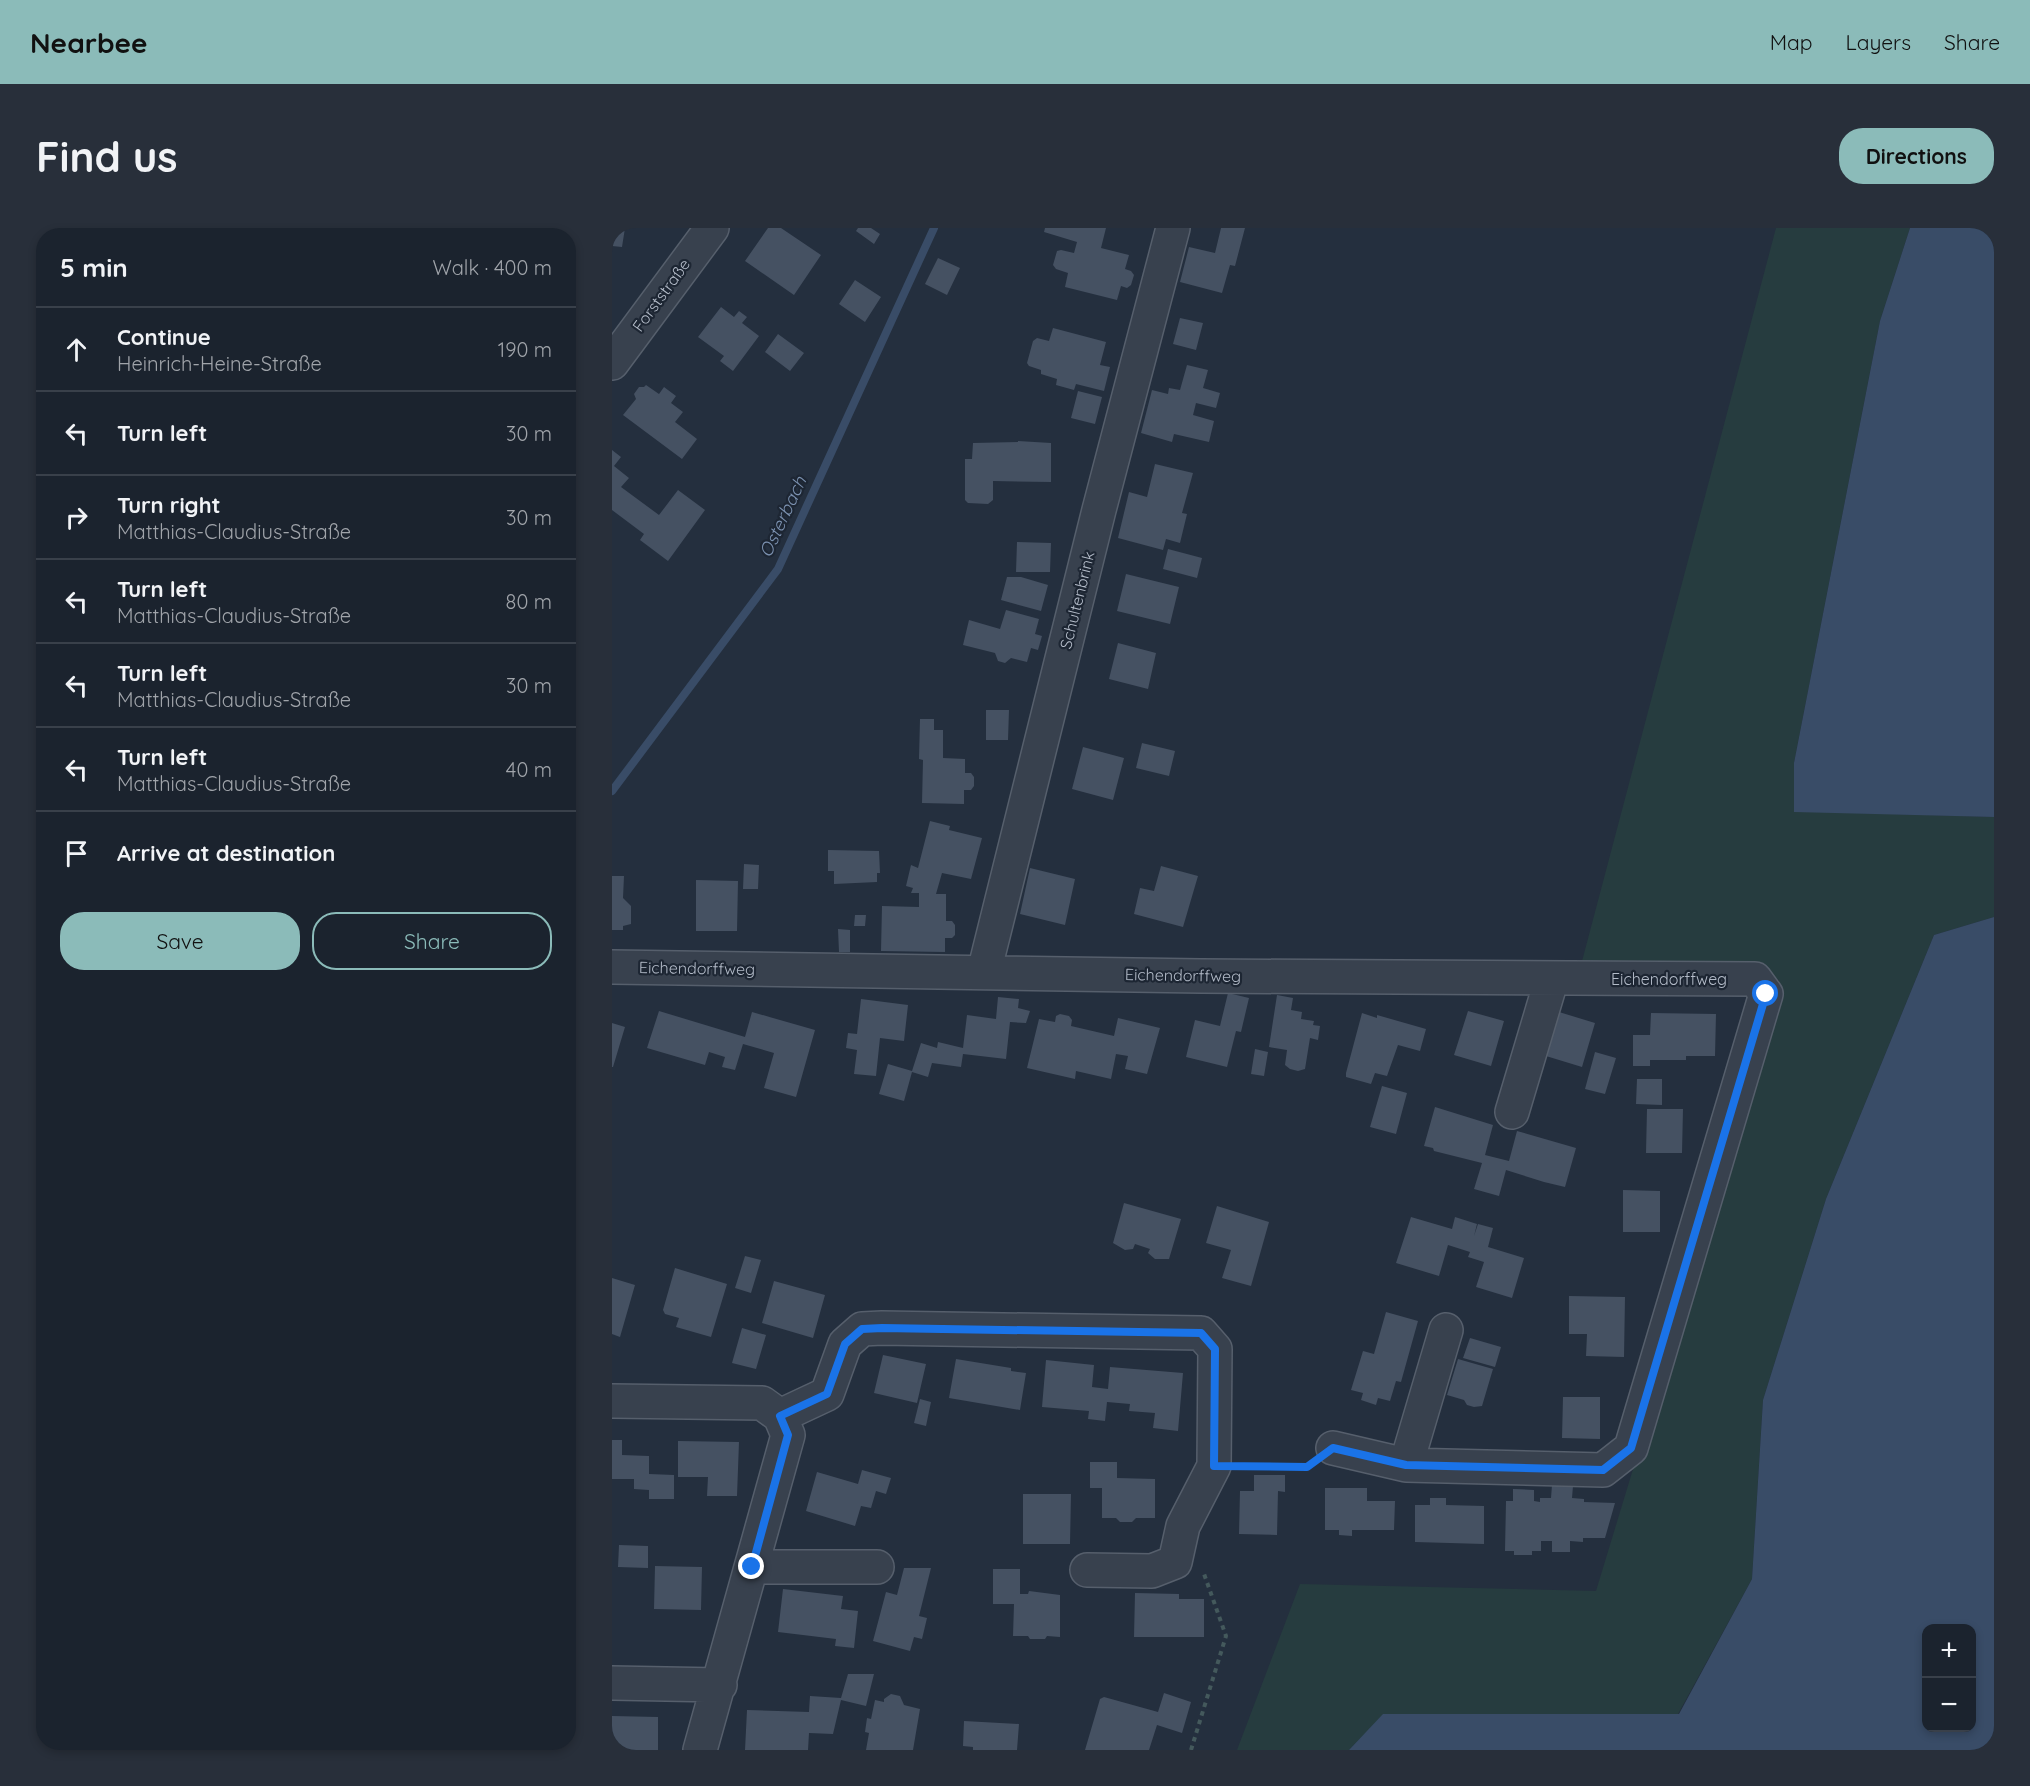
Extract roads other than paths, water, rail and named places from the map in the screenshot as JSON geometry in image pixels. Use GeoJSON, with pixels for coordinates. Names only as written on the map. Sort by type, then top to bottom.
{"type":"FeatureCollection","features":[{"type":"Feature","properties":{"kind":"street","name":"Forststraße"},"geometry":{"type":"LineString","coordinates":[[612,363],[712,228]]}},
{"type":"Feature","properties":{"kind":"street","name":"Schultenbrink"},"geometry":{"type":"LineString","coordinates":[[984,972],[1099,510],[1173,228]]}},
{"type":"Feature","properties":{"kind":"street","name":"Eichendorffweg"},"geometry":{"type":"LineString","coordinates":[[612,966],[1213,976],[1755,979],[1766,994],[1631,1448],[1603,1470],[1406,1465]]}},
{"type":"Feature","properties":{"kind":"street"},"geometry":{"type":"LineString","coordinates":[[1512,1112],[1552,978]]}},
{"type":"Feature","properties":{"kind":"street"},"geometry":{"type":"LineString","coordinates":[[780,1416],[827,1394],[845,1344],[862,1329],[1201,1333],[1215,1349],[1214,1466],[1183,1526],[1188,1566],[1152,1571],[1087,1570]]}},
{"type":"Feature","properties":{"kind":"street"},"geometry":{"type":"LineString","coordinates":[[1333,1448],[1406,1465],[1446,1330]]}},
{"type":"Feature","properties":{"kind":"street"},"geometry":{"type":"LineString","coordinates":[[612,1401],[762,1403],[780,1416],[788,1435],[700,1750]]}},
{"type":"Feature","properties":{"kind":"street"},"geometry":{"type":"LineString","coordinates":[[752,1567],[877,1567]]}},
{"type":"Feature","properties":{"kind":"street"},"geometry":{"type":"LineString","coordinates":[[612,1683],[720,1685]]}},
{"type":"Feature","properties":{"kind":"water"},"geometry":{"type":"Polygon","coordinates":[[[1910,228],[1994,228],[1994,817],[1794,812],[1794,763],[1880,321],[1910,228]]]}},
{"type":"Feature","properties":{"kind":"water"},"geometry":{"type":"Polygon","coordinates":[[[1994,917],[1994,1750],[1349,1750],[1383,1714],[1679,1714],[1752,1579],[1763,1400],[1826,1199],[1934,935],[1994,917]]]}},
{"type":"Feature","properties":{"kind":"waterway","name":"Osterbach"},"geometry":{"type":"LineString","coordinates":[[612,791],[778,569],[934,228]]}}]}
